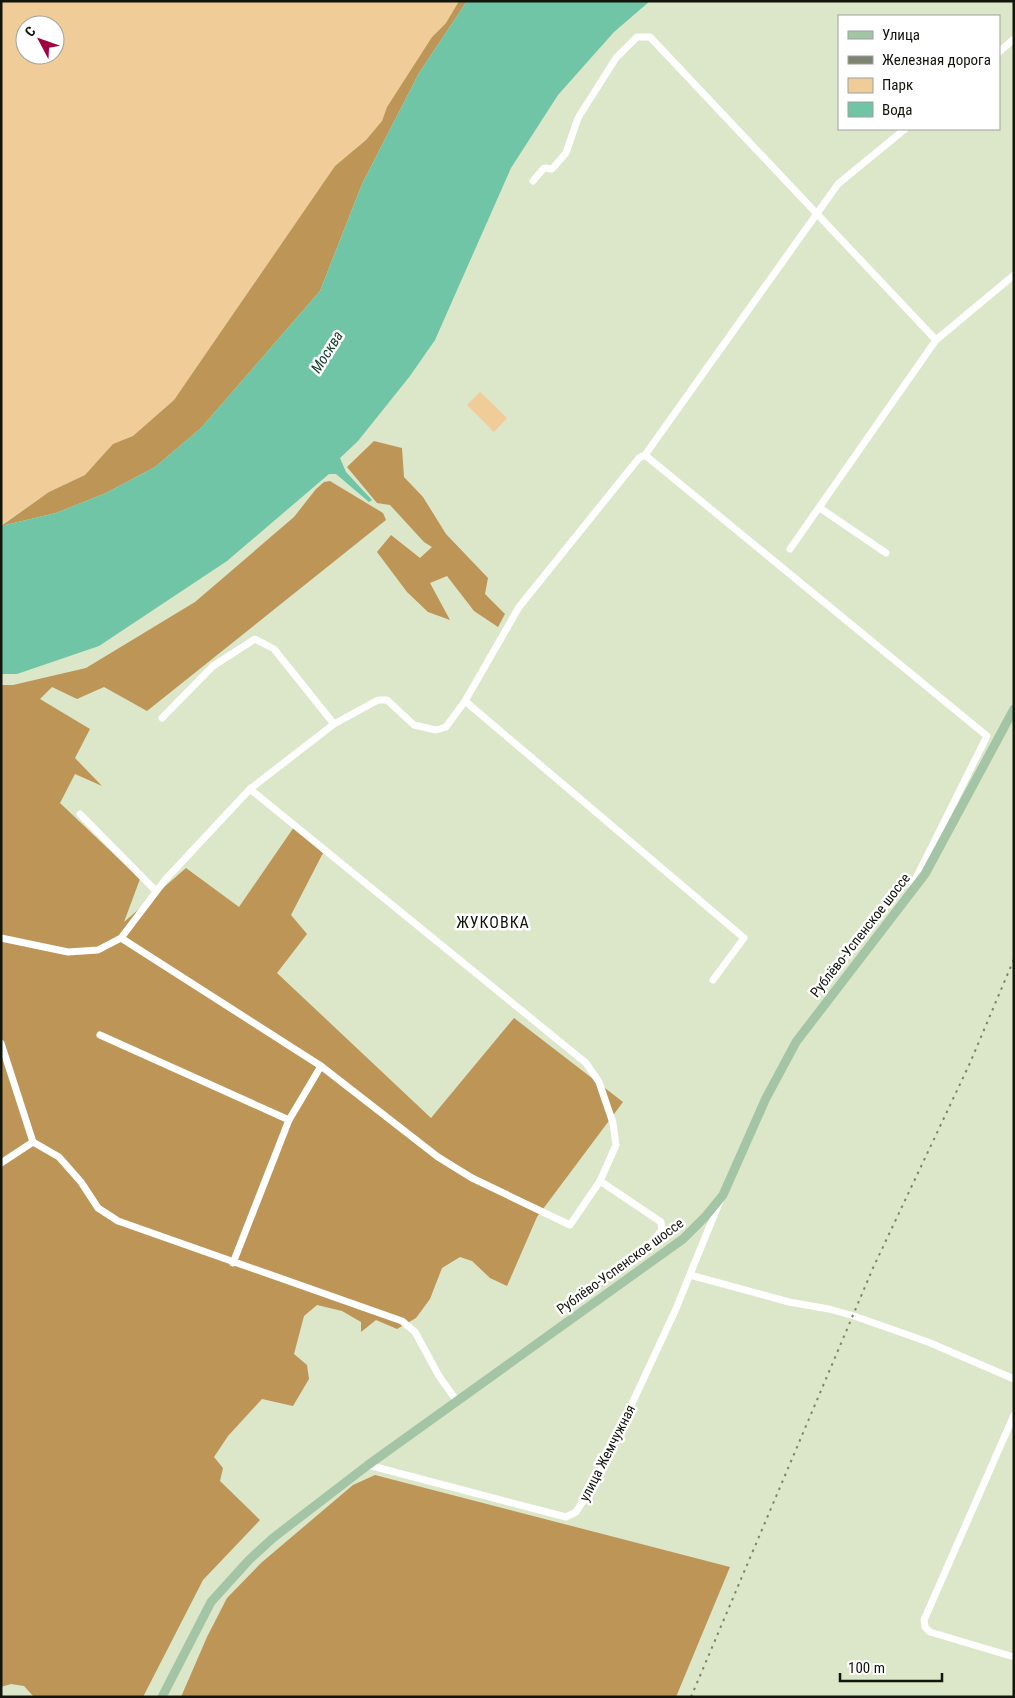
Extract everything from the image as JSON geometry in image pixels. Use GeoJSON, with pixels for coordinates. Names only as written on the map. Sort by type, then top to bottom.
{"type":"FeatureCollection","features":[{"type":"Feature","properties":{"kind":"main road","name":"Рублёво-Успенское шоссе"},"geometry":{"type":"LineString","coordinates":[[162,1697],[202,1619],[221,1589],[284,1528],[456,1400],[656,1259],[697,1226],[722,1195],[766,1098],[796,1042],[901,907],[940,849],[1014,708]]}},
{"type":"Feature","properties":{"kind":"street"},"geometry":{"type":"LineString","coordinates":[[533,181],[544,168],[552,169],[566,153],[578,118],[616,58],[637,37],[650,37],[936,340]]}},
{"type":"Feature","properties":{"kind":"street"},"geometry":{"type":"LineString","coordinates":[[1000,51],[1014,39]]}},
{"type":"Feature","properties":{"kind":"street"},"geometry":{"type":"LineString","coordinates":[[1,938],[68,952],[98,950],[121,938],[156,891],[250,790],[334,724],[378,700],[388,700],[414,725],[436,730],[446,727],[465,702],[520,607],[639,458],[645,455],[838,184],[904,130]]}},
{"type":"Feature","properties":{"kind":"street"},"geometry":{"type":"LineString","coordinates":[[790,549],[936,340],[1014,275]]}},
{"type":"Feature","properties":{"kind":"street"},"geometry":{"type":"LineString","coordinates":[[645,455],[986,736],[984,744],[901,907]]}},
{"type":"Feature","properties":{"kind":"street"},"geometry":{"type":"LineString","coordinates":[[820,508],[886,553]]}},
{"type":"Feature","properties":{"kind":"street"},"geometry":{"type":"LineString","coordinates":[[162,718],[212,666],[255,639],[274,649],[334,724]]}},
{"type":"Feature","properties":{"kind":"street"},"geometry":{"type":"LineString","coordinates":[[465,702],[744,938],[713,980]]}},
{"type":"Feature","properties":{"kind":"street"},"geometry":{"type":"LineString","coordinates":[[121,938],[320,1066],[438,1157],[472,1178],[570,1225],[600,1181],[616,1145],[613,1123],[599,1082],[586,1062],[250,790]]}},
{"type":"Feature","properties":{"kind":"street"},"geometry":{"type":"LineString","coordinates":[[80,814],[156,891]]}},
{"type":"Feature","properties":{"kind":"street"},"geometry":{"type":"LineString","coordinates":[[100,1035],[289,1120]]}},
{"type":"Feature","properties":{"kind":"street"},"geometry":{"type":"LineString","coordinates":[[1,1043],[33,1142],[59,1157],[81,1182],[98,1208],[118,1221],[402,1321],[415,1332],[439,1376],[456,1400]]}},
{"type":"Feature","properties":{"kind":"street"},"geometry":{"type":"LineString","coordinates":[[233,1263],[289,1120],[320,1066]]}},
{"type":"Feature","properties":{"kind":"street"},"geometry":{"type":"LineString","coordinates":[[1,1163],[33,1142]]}},
{"type":"Feature","properties":{"kind":"street"},"geometry":{"type":"LineString","coordinates":[[600,1181],[661,1222],[662,1230],[640,1257],[656,1259]]}},
{"type":"Feature","properties":{"kind":"street","name":"улица Жемчужная"},"geometry":{"type":"LineString","coordinates":[[368,1464],[566,1517],[576,1512],[596,1481],[619,1432],[690,1275],[722,1195]]}},
{"type":"Feature","properties":{"kind":"street"},"geometry":{"type":"LineString","coordinates":[[690,1275],[789,1302],[829,1309],[854,1316],[928,1342],[1014,1379]]}},
{"type":"Feature","properties":{"kind":"street"},"geometry":{"type":"LineString","coordinates":[[1014,1415],[924,1620],[925,1627],[930,1632],[1014,1657]]}},
{"type":"Feature","properties":{"kind":"green space"},"geometry":{"type":"Polygon","coordinates":[[[1,1],[459,1],[446,23],[432,37],[387,107],[382,121],[366,140],[335,166],[174,400],[133,436],[113,445],[85,475],[49,492],[1,525],[1,1]]]}},
{"type":"Feature","properties":{"kind":"green space"},"geometry":{"type":"Polygon","coordinates":[[[480,392],[507,418],[494,432],[467,405],[480,392]]]}},
{"type":"Feature","properties":{"kind":"shaded area"},"geometry":{"type":"Polygon","coordinates":[[[459,1],[467,1],[419,73],[362,184],[320,291],[201,428],[155,467],[106,493],[56,513],[1,526],[49,492],[85,475],[113,444],[133,436],[174,400],[335,166],[366,140],[382,121],[387,107],[432,37],[446,23],[459,1]]]}},
{"type":"Feature","properties":{"kind":"shaded area"},"geometry":{"type":"Polygon","coordinates":[[[374,441],[402,448],[404,477],[423,497],[446,534],[488,578],[485,594],[505,614],[498,627],[474,611],[447,576],[430,583],[450,620],[428,612],[407,592],[377,552],[391,535],[420,558],[432,547],[424,542],[390,505],[377,503],[347,467],[374,441]]]}},
{"type":"Feature","properties":{"kind":"shaded area"},"geometry":{"type":"Polygon","coordinates":[[[330,481],[383,513],[386,520],[147,711],[104,687],[77,699],[52,687],[40,699],[90,729],[75,758],[102,786],[75,774],[60,803],[140,879],[124,922],[186,868],[239,907],[294,827],[323,853],[291,915],[307,934],[277,973],[431,1118],[514,1018],[623,1102],[537,1217],[507,1286],[490,1278],[472,1261],[460,1257],[442,1268],[430,1299],[416,1318],[397,1329],[376,1320],[361,1332],[361,1322],[342,1311],[317,1305],[304,1316],[294,1354],[307,1365],[309,1379],[293,1406],[262,1399],[228,1436],[214,1457],[223,1468],[220,1481],[260,1520],[203,1580],[143,1697],[34,1697],[24,1686],[11,1684],[1,1687],[1,685],[13,685],[86,668],[195,602],[294,517],[316,489],[324,482],[330,481]]]}},
{"type":"Feature","properties":{"kind":"shaded area"},"geometry":{"type":"Polygon","coordinates":[[[375,1475],[730,1567],[676,1697],[181,1697],[207,1637],[227,1598],[261,1563],[353,1485],[375,1475]]]}},
{"type":"Feature","properties":{"kind":"water","name":"Москва"},"geometry":{"type":"Polygon","coordinates":[[[467,1],[650,1],[614,32],[558,95],[511,168],[435,340],[410,376],[358,441],[340,458],[346,472],[372,500],[369,502],[336,474],[329,474],[227,561],[99,646],[17,674],[1,674],[1,526],[56,513],[106,493],[155,467],[201,428],[320,291],[362,184],[419,73],[467,1]]]}},
{"type":"Feature","properties":{"kind":"railway"},"geometry":{"type":"LineString","coordinates":[[691,1697],[873,1268],[970,1063],[1014,959]]}},
{"type":"Feature","properties":{"kind":"district","name":"ЖУКОВКА"},"geometry":{"type":"Point","coordinates":[493,922]}}]}
